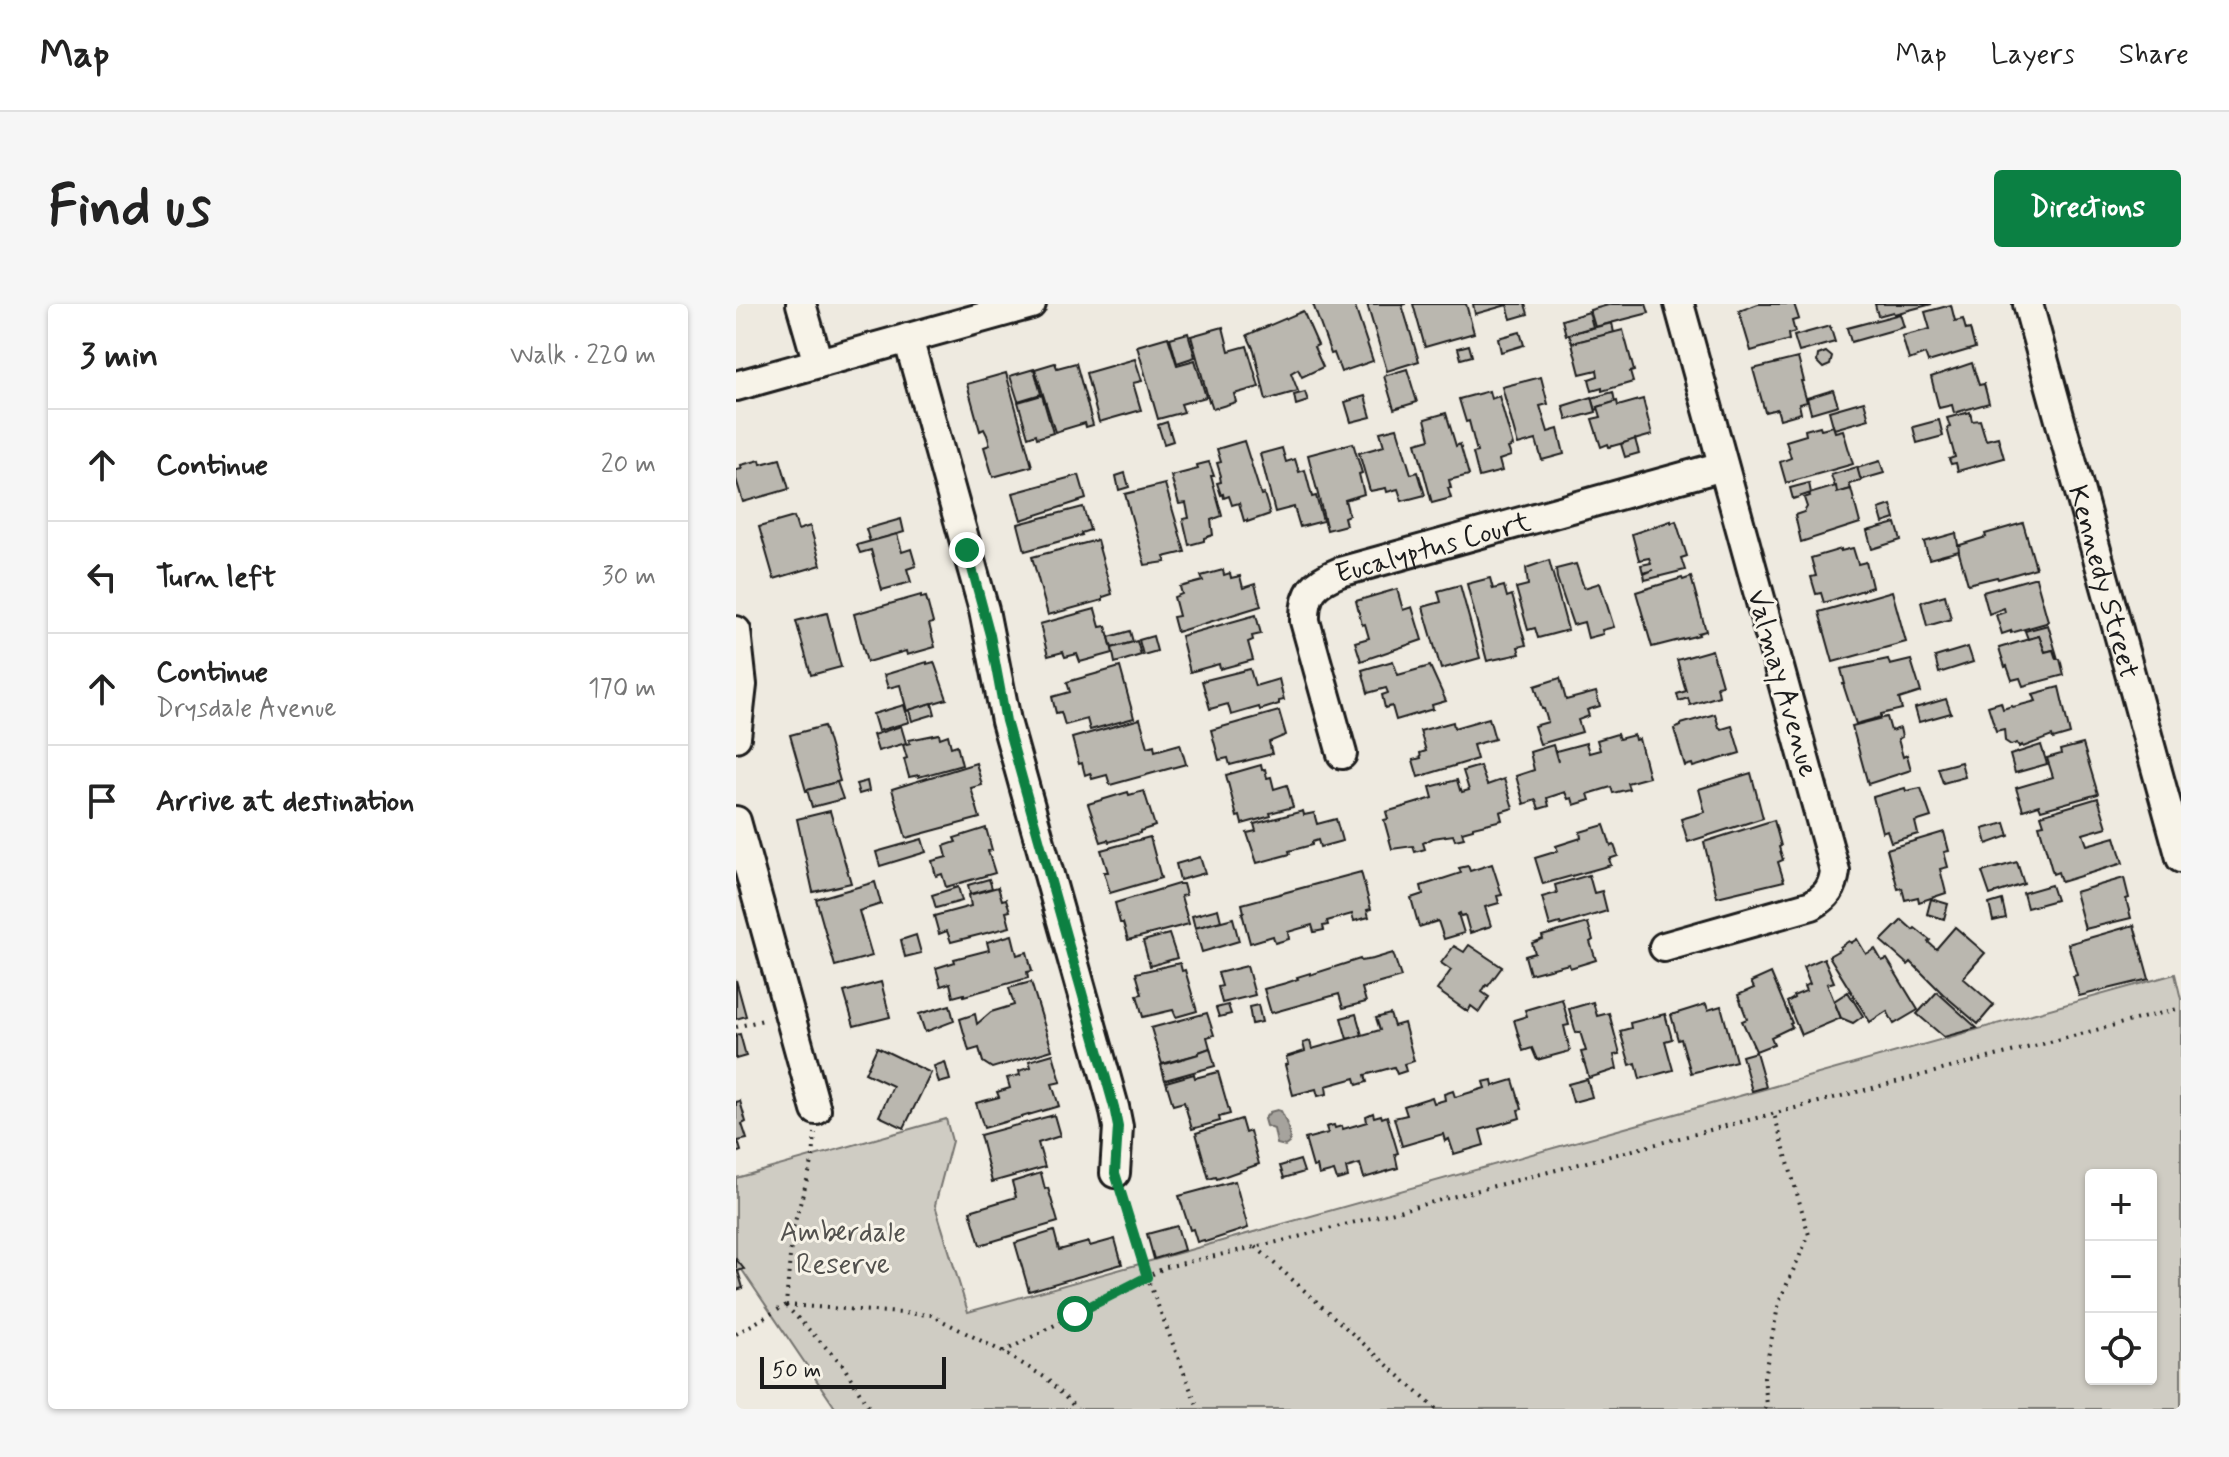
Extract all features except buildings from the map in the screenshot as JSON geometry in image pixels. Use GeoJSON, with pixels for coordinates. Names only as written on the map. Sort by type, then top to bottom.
{"type":"FeatureCollection","features":[{"type":"Feature","properties":{"kind":"street"},"geometry":{"type":"LineString","coordinates":[[801,304],[818,363]]}},
{"type":"Feature","properties":{"kind":"street"},"geometry":{"type":"LineString","coordinates":[[736,386],[1031,304]]}},
{"type":"Feature","properties":{"kind":"street","name":"Valmay Avenue"},"geometry":{"type":"LineString","coordinates":[[1664,947],[1812,905],[1822,899],[1833,884],[1835,871],[1679,304]]}},
{"type":"Feature","properties":{"kind":"street","name":"Kennedy Street"},"geometry":{"type":"LineString","coordinates":[[2028,304],[2174,805],[2181,858]]}},
{"type":"Feature","properties":{"kind":"street"},"geometry":{"type":"LineString","coordinates":[[908,338],[984,610],[1006,721],[1114,1107],[1118,1127],[1115,1173]]}},
{"type":"Feature","properties":{"kind":"street","name":"Eucalyptus Court"},"geometry":{"type":"LineString","coordinates":[[1342,754],[1305,621],[1307,597],[1324,578],[1723,466]]}},
{"type":"Feature","properties":{"kind":"street"},"geometry":{"type":"LineString","coordinates":[[736,631],[742,685],[736,737]]}},
{"type":"Feature","properties":{"kind":"street"},"geometry":{"type":"LineString","coordinates":[[736,821],[816,1110]]}},
{"type":"Feature","properties":{"kind":"path"},"geometry":{"type":"LineString","coordinates":[[1003,1352],[1166,1267],[1256,1247],[2181,1008]]}},
{"type":"Feature","properties":{"kind":"path"},"geometry":{"type":"LineString","coordinates":[[816,1110],[813,1159],[792,1232],[786,1305],[842,1364],[870,1409]]}},
{"type":"Feature","properties":{"kind":"path"},"geometry":{"type":"LineString","coordinates":[[1764,1409],[1767,1405],[1764,1377],[1779,1302],[1809,1235],[1774,1114]]}},
{"type":"Feature","properties":{"kind":"path"},"geometry":{"type":"LineString","coordinates":[[1115,1173],[1147,1277],[1198,1409]]}},
{"type":"Feature","properties":{"kind":"path"},"geometry":{"type":"LineString","coordinates":[[1256,1247],[1436,1409]]}},
{"type":"Feature","properties":{"kind":"path"},"geometry":{"type":"LineString","coordinates":[[736,1334],[786,1305],[931,1315],[1046,1378],[1077,1409]]}},
{"type":"Feature","properties":{"kind":"green space","name":"Amberdale Reserve"},"geometry":{"type":"Polygon","coordinates":[[[2175,974],[2181,999],[2181,1409],[836,1409],[736,1261],[736,1178],[946,1119],[952,1141],[935,1205],[968,1312],[2175,974]]]}},
{"type":"Feature","properties":{"kind":"shaded area"},"geometry":{"type":"Polygon","coordinates":[[[1277,1110],[1281,1111],[1289,1131],[1289,1143],[1285,1146],[1277,1144],[1274,1129],[1266,1126],[1264,1119],[1277,1110]]]}},
{"type":"Feature","properties":{"kind":"route"},"geometry":{"type":"LineString","coordinates":[[967,550],[990,635],[1006,721],[1114,1107],[1118,1127],[1115,1173],[1147,1277],[1075,1314]]}}]}
